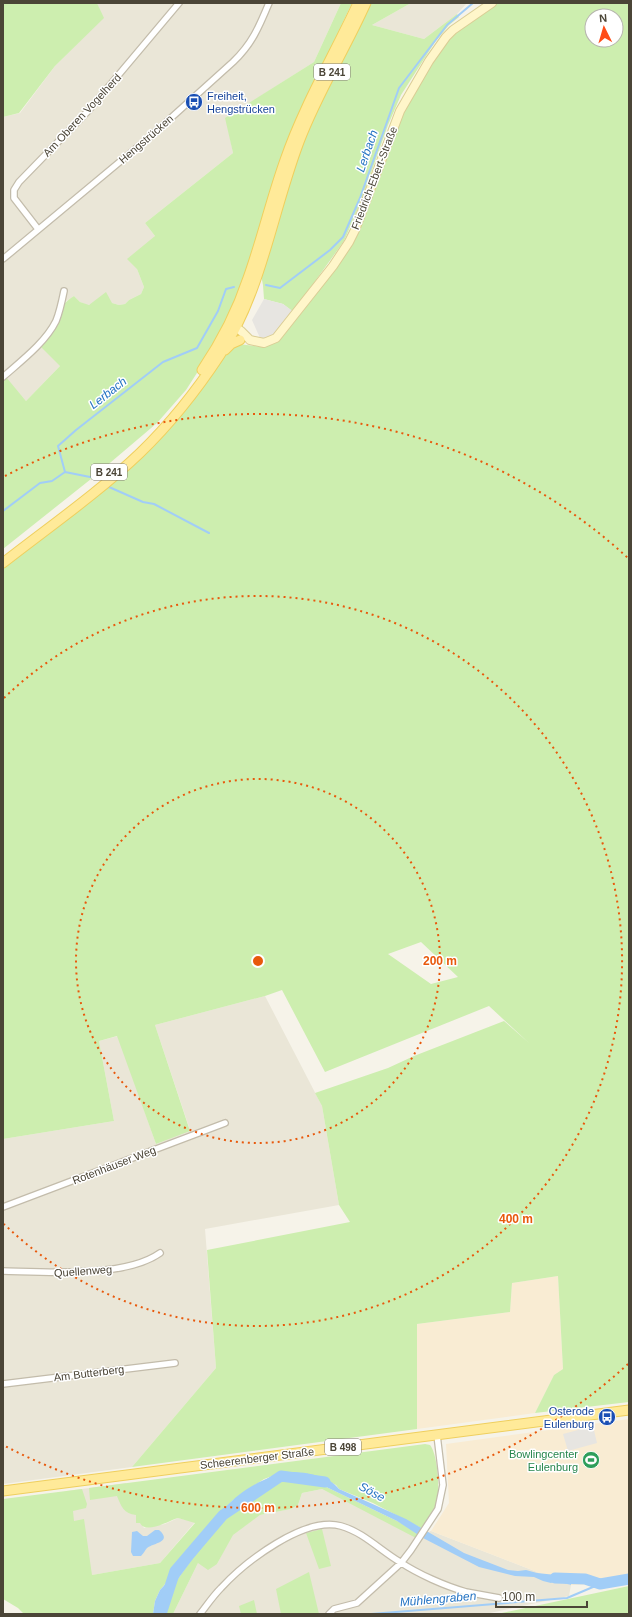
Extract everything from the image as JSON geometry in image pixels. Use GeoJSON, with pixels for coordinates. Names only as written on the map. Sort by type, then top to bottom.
{"type":"FeatureCollection","features":[{"type":"Feature","properties":{"kind":"main road","name":"B 241"},"geometry":{"type":"LineString","coordinates":[[3,556],[95,484],[150,435],[188,391],[207,363],[232,331],[280,173],[295,132],[358,3]]}},
{"type":"Feature","properties":{"kind":"main road","name":"B 241"},"geometry":{"type":"LineString","coordinates":[[3,563],[99,489],[139,454],[192,394],[221,353],[258,272],[285,182],[299,142],[312,112],[366,3]]}},
{"type":"Feature","properties":{"kind":"main road","name":"Scheerenberger Straße"},"geometry":{"type":"LineString","coordinates":[[3,1492],[438,1438],[629,1410]]}},
{"type":"Feature","properties":{"kind":"street","name":"Am Oberen Vogelherd"},"geometry":{"type":"LineString","coordinates":[[38,229],[14,198],[14,190],[19,182],[89,110],[179,3]]}},
{"type":"Feature","properties":{"kind":"street","name":"Hengstrücken"},"geometry":{"type":"LineString","coordinates":[[3,259],[152,135],[242,54],[254,38],[269,3]]}},
{"type":"Feature","properties":{"kind":"street","name":"Friedrich-Ebert-Straße"},"geometry":{"type":"LineString","coordinates":[[232,331],[256,342],[264,343],[276,338],[333,266],[349,242],[406,98],[446,37],[453,30],[492,3]]}},
{"type":"Feature","properties":{"kind":"street"},"geometry":{"type":"LineString","coordinates":[[3,377],[34,348],[50,330],[58,314],[64,291]]}},
{"type":"Feature","properties":{"kind":"street"},"geometry":{"type":"LineString","coordinates":[[232,331],[248,336],[250,340]]}},
{"type":"Feature","properties":{"kind":"street","name":"Rotenhäuser Weg"},"geometry":{"type":"LineString","coordinates":[[3,1207],[225,1123]]}},
{"type":"Feature","properties":{"kind":"street","name":"Quellenweg"},"geometry":{"type":"LineString","coordinates":[[3,1271],[50,1273],[117,1268],[152,1259],[160,1253]]}},
{"type":"Feature","properties":{"kind":"street","name":"Am Butterberg"},"geometry":{"type":"LineString","coordinates":[[3,1384],[175,1363]]}},
{"type":"Feature","properties":{"kind":"street"},"geometry":{"type":"LineString","coordinates":[[329,1614],[334,1609],[357,1603],[412,1550],[429,1524],[438,1509],[443,1485],[438,1438]]}},
{"type":"Feature","properties":{"kind":"street"},"geometry":{"type":"LineString","coordinates":[[200,1614],[221,1588],[260,1554],[295,1534],[314,1527],[332,1525],[349,1529],[400,1563],[432,1578],[458,1589],[499,1598]]}},
{"type":"Feature","properties":{"kind":"shaded area"},"geometry":{"type":"Polygon","coordinates":[[[97,3],[341,3],[314,62],[226,118],[233,153],[145,223],[155,236],[137,269],[144,287],[141,294],[129,300],[125,304],[119,305],[112,303],[87,305],[80,302],[74,296],[65,302],[60,366],[26,401],[6,378],[3,380],[3,117],[20,113],[55,66],[103,18],[97,3]]]}},
{"type":"Feature","properties":{"kind":"shaded area"},"geometry":{"type":"Polygon","coordinates":[[[411,3],[467,3],[457,14],[424,39],[372,25],[411,3]]]}},
{"type":"Feature","properties":{"kind":"shaded area"},"geometry":{"type":"Polygon","coordinates":[[[264,299],[283,304],[294,312],[270,338],[264,340],[260,338],[252,320],[264,299]]]}},
{"type":"Feature","properties":{"kind":"shaded area"},"geometry":{"type":"Polygon","coordinates":[[[265,996],[322,1106],[339,1205],[205,1229],[216,1368],[132,1467],[3,1484],[3,1139],[114,1121],[99,1041],[118,1036],[156,1144],[190,1130],[155,1025],[265,996]]]}},
{"type":"Feature","properties":{"kind":"shaded area"},"geometry":{"type":"Polygon","coordinates":[[[558,1276],[563,1369],[554,1375],[535,1413],[417,1429],[417,1324],[510,1312],[512,1283],[558,1276]]]}},
{"type":"Feature","properties":{"kind":"shaded area"},"geometry":{"type":"Polygon","coordinates":[[[629,1419],[629,1579],[600,1584],[571,1585],[431,1531],[449,1503],[446,1444],[629,1419]]]}},
{"type":"Feature","properties":{"kind":"shaded area"},"geometry":{"type":"Polygon","coordinates":[[[593,1426],[597,1443],[568,1451],[563,1434],[593,1426]]]}},
{"type":"Feature","properties":{"kind":"shaded area"},"geometry":{"type":"Polygon","coordinates":[[[126,1483],[136,1515],[144,1528],[165,1524],[178,1518],[195,1522],[160,1563],[81,1577],[67,1491],[126,1483]]]}},
{"type":"Feature","properties":{"kind":"shaded area"},"geometry":{"type":"Polygon","coordinates":[[[322,1489],[360,1508],[428,1532],[431,1531],[571,1585],[569,1596],[485,1614],[173,1614],[198,1563],[217,1564],[232,1535],[260,1515],[291,1509],[298,1505],[302,1493],[322,1489]]]}},
{"type":"Feature","properties":{"kind":"green space"},"geometry":{"type":"Polygon","coordinates":[[[3,3],[97,3],[104,18],[55,66],[19,113],[3,117],[3,3]]]}},
{"type":"Feature","properties":{"kind":"green space"},"geometry":{"type":"Polygon","coordinates":[[[341,3],[352,3],[292,130],[274,179],[245,277],[223,329],[204,362],[186,390],[157,423],[91,479],[3,549],[3,380],[6,377],[26,401],[60,366],[39,345],[58,312],[68,300],[74,296],[80,302],[89,305],[106,292],[112,303],[119,305],[125,304],[129,300],[141,294],[144,287],[137,269],[127,259],[155,236],[145,223],[233,153],[225,118],[314,62],[341,3]]]}},
{"type":"Feature","properties":{"kind":"green space"},"geometry":{"type":"Polygon","coordinates":[[[369,3],[411,3],[372,25],[424,39],[457,14],[459,17],[449,25],[435,42],[401,95],[388,125],[360,204],[344,241],[292,311],[283,304],[264,299],[261,275],[288,184],[308,129],[369,3]]]}},
{"type":"Feature","properties":{"kind":"green space"},"geometry":{"type":"Polygon","coordinates":[[[497,3],[629,3],[629,1402],[535,1413],[554,1375],[563,1369],[558,1276],[512,1283],[510,1312],[417,1324],[417,1429],[132,1467],[216,1368],[207,1250],[350,1222],[339,1205],[322,1106],[315,1093],[388,1068],[414,1056],[504,1021],[529,1043],[489,1006],[325,1072],[282,990],[265,996],[155,1025],[190,1131],[156,1144],[117,1036],[99,1041],[114,1121],[3,1139],[3,566],[68,516],[200,391],[227,352],[239,344],[263,347],[272,344],[283,336],[315,296],[347,250],[402,112],[442,46],[464,25],[497,3]],[[421,942],[388,954],[431,984],[458,977],[421,942]]]}},
{"type":"Feature","properties":{"kind":"green space"},"geometry":{"type":"Polygon","coordinates":[[[425,1444],[430,1445],[435,1457],[438,1475],[438,1502],[432,1516],[423,1529],[373,1503],[339,1489],[336,1485],[328,1481],[304,1473],[278,1474],[264,1479],[233,1500],[223,1510],[211,1530],[160,1590],[155,1601],[153,1614],[24,1614],[18,1608],[3,1599],[3,1499],[82,1489],[87,1504],[86,1508],[73,1511],[74,1521],[84,1519],[92,1575],[160,1563],[195,1523],[178,1518],[158,1526],[147,1528],[140,1523],[136,1523],[136,1515],[129,1513],[124,1509],[117,1496],[90,1500],[89,1488],[425,1444]]]}},
{"type":"Feature","properties":{"kind":"green space"},"geometry":{"type":"Polygon","coordinates":[[[292,1477],[318,1483],[397,1521],[419,1534],[416,1538],[322,1489],[302,1493],[298,1505],[291,1509],[260,1515],[233,1535],[217,1564],[208,1570],[198,1563],[173,1614],[161,1614],[163,1605],[175,1583],[192,1559],[233,1509],[250,1493],[260,1487],[272,1481],[292,1477]]]}},
{"type":"Feature","properties":{"kind":"green space"},"geometry":{"type":"Polygon","coordinates":[[[322,1529],[331,1566],[319,1569],[306,1533],[322,1529]]]}},
{"type":"Feature","properties":{"kind":"green space"},"geometry":{"type":"Polygon","coordinates":[[[309,1572],[319,1614],[281,1614],[276,1589],[309,1572]]]}},
{"type":"Feature","properties":{"kind":"green space"},"geometry":{"type":"Polygon","coordinates":[[[629,1586],[629,1614],[497,1614],[629,1586]]]}},
{"type":"Feature","properties":{"kind":"green space"},"geometry":{"type":"Polygon","coordinates":[[[254,1600],[257,1614],[241,1614],[239,1606],[254,1600]]]}},
{"type":"Feature","properties":{"kind":"water"},"geometry":{"type":"Polygon","coordinates":[[[291,1472],[311,1474],[324,1478],[339,1489],[406,1519],[464,1553],[508,1570],[526,1570],[556,1575],[570,1574],[571,1585],[556,1581],[551,1583],[534,1577],[515,1576],[479,1567],[423,1538],[397,1521],[318,1483],[298,1478],[288,1478],[269,1482],[243,1498],[175,1583],[163,1605],[161,1614],[153,1614],[155,1601],[160,1590],[210,1532],[225,1508],[239,1495],[255,1484],[291,1472]]]}},
{"type":"Feature","properties":{"kind":"water"},"geometry":{"type":"Polygon","coordinates":[[[155,1530],[159,1530],[163,1534],[163,1540],[147,1548],[141,1556],[133,1556],[131,1552],[132,1532],[137,1531],[143,1536],[147,1536],[155,1530]]]}},
{"type":"Feature","properties":{"kind":"waterway","name":"Lerbach"},"geometry":{"type":"LineString","coordinates":[[266,285],[280,288],[330,250],[343,237],[360,198],[399,88],[447,25],[473,3]]}},
{"type":"Feature","properties":{"kind":"waterway","name":"Lerbach"},"geometry":{"type":"LineString","coordinates":[[3,511],[40,483],[52,481],[65,472],[58,446],[76,430],[163,362],[197,348],[218,311],[226,289],[234,287]]}},
{"type":"Feature","properties":{"kind":"waterway"},"geometry":{"type":"LineString","coordinates":[[65,472],[90,477]]}},
{"type":"Feature","properties":{"kind":"waterway"},"geometry":{"type":"LineString","coordinates":[[109,487],[143,502],[154,504],[209,533]]}},
{"type":"Feature","properties":{"kind":"waterway","name":"Söse"},"geometry":{"type":"LineString","coordinates":[[161,1614],[175,1571],[223,1515],[281,1476],[325,1482]]}},
{"type":"Feature","properties":{"kind":"waterway","name":"Söse"},"geometry":{"type":"LineString","coordinates":[[555,1578],[585,1579],[600,1584],[629,1579]]}},
{"type":"Feature","properties":{"kind":"waterway","name":"Mühlengraben"},"geometry":{"type":"LineString","coordinates":[[371,1614],[567,1598],[600,1584]]}},
{"type":"Feature","properties":{"kind":"place","name":"Freiheit, Hengstrücken"},"geometry":{"type":"Point","coordinates":[194,102]}},
{"type":"Feature","properties":{"kind":"place","name":"Osterode Eulenburg"},"geometry":{"type":"Point","coordinates":[607,1417]}},
{"type":"Feature","properties":{"kind":"place","name":"Bowlingcenter Eulenburg"},"geometry":{"type":"Point","coordinates":[591,1460]}}]}
